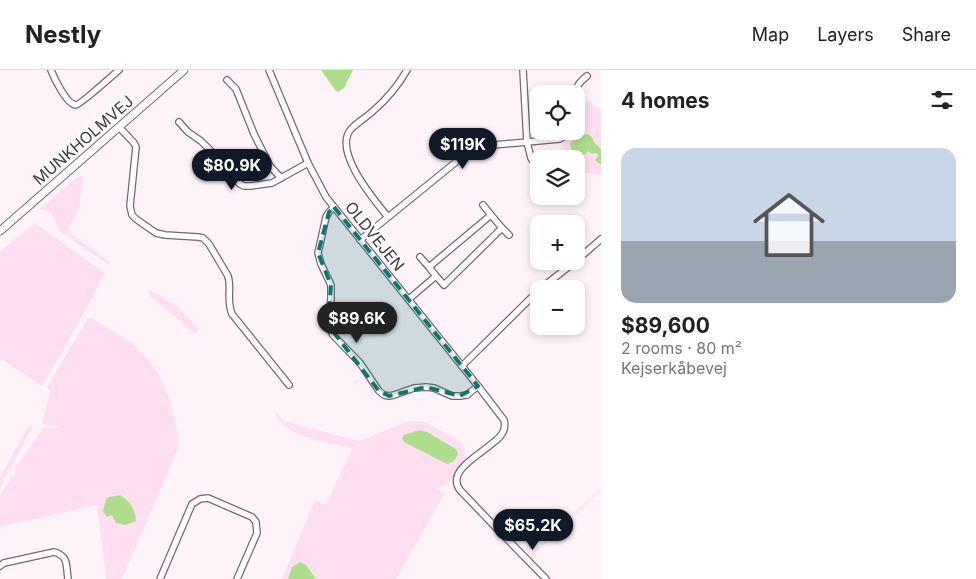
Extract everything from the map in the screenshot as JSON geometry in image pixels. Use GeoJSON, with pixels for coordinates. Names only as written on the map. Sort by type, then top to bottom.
{"type":"FeatureCollection","features":[{"type":"Feature","properties":{"kind":"street"},"geometry":{"type":"LineString","coordinates":[[51,70],[70,102],[78,105],[119,70]]}},
{"type":"Feature","properties":{"kind":"street","name":"MUNKHOLMVEJ"},"geometry":{"type":"LineString","coordinates":[[0,231],[184,70]]}},
{"type":"Feature","properties":{"kind":"street","name":"OLDVEJEN"},"geometry":{"type":"LineString","coordinates":[[269,70],[317,182],[334,207],[502,417],[503,432],[459,473],[456,478],[456,484],[463,494],[546,579]]}},
{"type":"Feature","properties":{"kind":"street"},"geometry":{"type":"LineString","coordinates":[[388,217],[356,173],[346,140],[351,130],[385,100],[406,70]]}},
{"type":"Feature","properties":{"kind":"street"},"geometry":{"type":"LineString","coordinates":[[522,70],[527,142],[530,154]]}},
{"type":"Feature","properties":{"kind":"street"},"geometry":{"type":"LineString","coordinates":[[577,85],[587,76]]}},
{"type":"Feature","properties":{"kind":"street"},"geometry":{"type":"LineString","coordinates":[[227,80],[236,89],[254,134],[270,166],[281,178]]}},
{"type":"Feature","properties":{"kind":"street"},"geometry":{"type":"LineString","coordinates":[[179,122],[218,158],[242,185],[251,186],[272,182],[308,163]]}},
{"type":"Feature","properties":{"kind":"street"},"geometry":{"type":"LineString","coordinates":[[119,127],[136,147],[130,206],[132,215],[160,234],[198,237],[206,240],[228,276],[230,283],[229,304],[232,314],[289,385]]}},
{"type":"Feature","properties":{"kind":"street"},"geometry":{"type":"LineString","coordinates":[[360,240],[470,151],[483,146],[549,140]]}},
{"type":"Feature","properties":{"kind":"street"},"geometry":{"type":"LineString","coordinates":[[483,205],[509,235]]}},
{"type":"Feature","properties":{"kind":"street"},"geometry":{"type":"LineString","coordinates":[[334,207],[326,216],[318,253],[330,285],[331,299],[328,324],[333,335],[360,363],[379,391],[386,396],[414,388],[426,387],[434,388],[452,396],[460,396],[467,394],[478,386]]}},
{"type":"Feature","properties":{"kind":"street"},"geometry":{"type":"LineString","coordinates":[[428,267],[491,215]]}},
{"type":"Feature","properties":{"kind":"street"},"geometry":{"type":"LineString","coordinates":[[420,257],[444,285],[502,228]]}},
{"type":"Feature","properties":{"kind":"street"},"geometry":{"type":"LineString","coordinates":[[585,252],[599,237]]}},
{"type":"Feature","properties":{"kind":"street"},"geometry":{"type":"LineString","coordinates":[[551,280],[564,270]]}},
{"type":"Feature","properties":{"kind":"street"},"geometry":{"type":"LineString","coordinates":[[408,299],[436,276]]}},
{"type":"Feature","properties":{"kind":"street"},"geometry":{"type":"LineString","coordinates":[[462,366],[530,298]]}},
{"type":"Feature","properties":{"kind":"street"},"geometry":{"type":"LineString","coordinates":[[160,579],[192,504],[197,500],[206,498],[252,517],[256,522],[258,533],[237,579]]}},
{"type":"Feature","properties":{"kind":"street"},"geometry":{"type":"LineString","coordinates":[[0,566],[4,563],[54,552],[61,554],[65,559],[68,579]]}},
{"type":"Feature","properties":{"kind":"highlighted area"},"geometry":{"type":"Polygon","coordinates":[[[334,207],[478,386],[460,396],[426,387],[389,396],[379,391],[328,325],[331,285],[318,253],[329,212],[334,207]]]}},
{"type":"Feature","properties":{"kind":"shaded area"},"geometry":{"type":"Polygon","coordinates":[[[321,70],[353,70],[344,88],[338,92],[321,70]]]}},
{"type":"Feature","properties":{"kind":"shaded area"},"geometry":{"type":"Polygon","coordinates":[[[589,101],[601,111],[601,149],[594,142],[585,138],[585,103],[589,101]]]}},
{"type":"Feature","properties":{"kind":"shaded area"},"geometry":{"type":"Polygon","coordinates":[[[585,134],[592,137],[601,149],[601,165],[595,160],[598,156],[597,153],[592,154],[588,151],[585,154],[585,150],[572,150],[570,143],[574,140],[585,140],[585,134]]]}},
{"type":"Feature","properties":{"kind":"shaded area"},"geometry":{"type":"Polygon","coordinates":[[[566,140],[574,140],[570,143],[571,150],[564,150],[563,145],[566,140]]]}},
{"type":"Feature","properties":{"kind":"shaded area"},"geometry":{"type":"Polygon","coordinates":[[[585,151],[597,153],[601,165],[601,176],[585,172],[585,151]]]}},
{"type":"Feature","properties":{"kind":"shaded area"},"geometry":{"type":"Polygon","coordinates":[[[80,175],[84,177],[78,211],[67,231],[110,262],[109,265],[59,231],[50,212],[39,209],[80,175]]]}},
{"type":"Feature","properties":{"kind":"shaded area"},"geometry":{"type":"Polygon","coordinates":[[[35,223],[105,273],[42,386],[0,358],[0,251],[35,223]]]}},
{"type":"Feature","properties":{"kind":"shaded area"},"geometry":{"type":"Polygon","coordinates":[[[151,291],[176,305],[199,330],[195,334],[148,294],[151,291]]]}},
{"type":"Feature","properties":{"kind":"shaded area"},"geometry":{"type":"Polygon","coordinates":[[[88,318],[92,318],[132,343],[147,358],[159,375],[169,397],[179,439],[177,451],[122,579],[106,579],[97,505],[0,527],[0,495],[13,474],[14,478],[16,467],[43,428],[63,428],[42,424],[50,392],[47,387],[88,318]],[[120,495],[109,497],[108,517],[135,513],[127,499],[120,495]]]}},
{"type":"Feature","properties":{"kind":"shaded area"},"geometry":{"type":"Polygon","coordinates":[[[276,413],[284,421],[359,441],[409,421],[426,422],[463,444],[466,461],[457,470],[453,479],[436,490],[441,492],[446,490],[396,579],[282,579],[315,500],[326,505],[352,449],[300,435],[285,426],[276,413]]]}},
{"type":"Feature","properties":{"kind":"shaded area"},"geometry":{"type":"Polygon","coordinates":[[[33,426],[0,488],[0,477],[28,427],[33,426]]]}},
{"type":"Feature","properties":{"kind":"shaded area"},"geometry":{"type":"Polygon","coordinates":[[[420,430],[456,449],[458,453],[455,459],[447,464],[404,442],[402,438],[404,435],[420,430]]]}},
{"type":"Feature","properties":{"kind":"shaded area"},"geometry":{"type":"Polygon","coordinates":[[[601,488],[531,557],[552,579],[549,579],[528,557],[601,488]]]}},
{"type":"Feature","properties":{"kind":"shaded area"},"geometry":{"type":"Polygon","coordinates":[[[120,495],[132,506],[136,521],[125,525],[116,523],[112,515],[107,517],[103,511],[106,499],[120,495]]]}},
{"type":"Feature","properties":{"kind":"shaded area"},"geometry":{"type":"Polygon","coordinates":[[[300,562],[306,565],[316,579],[288,579],[292,567],[300,562]]]}}]}
